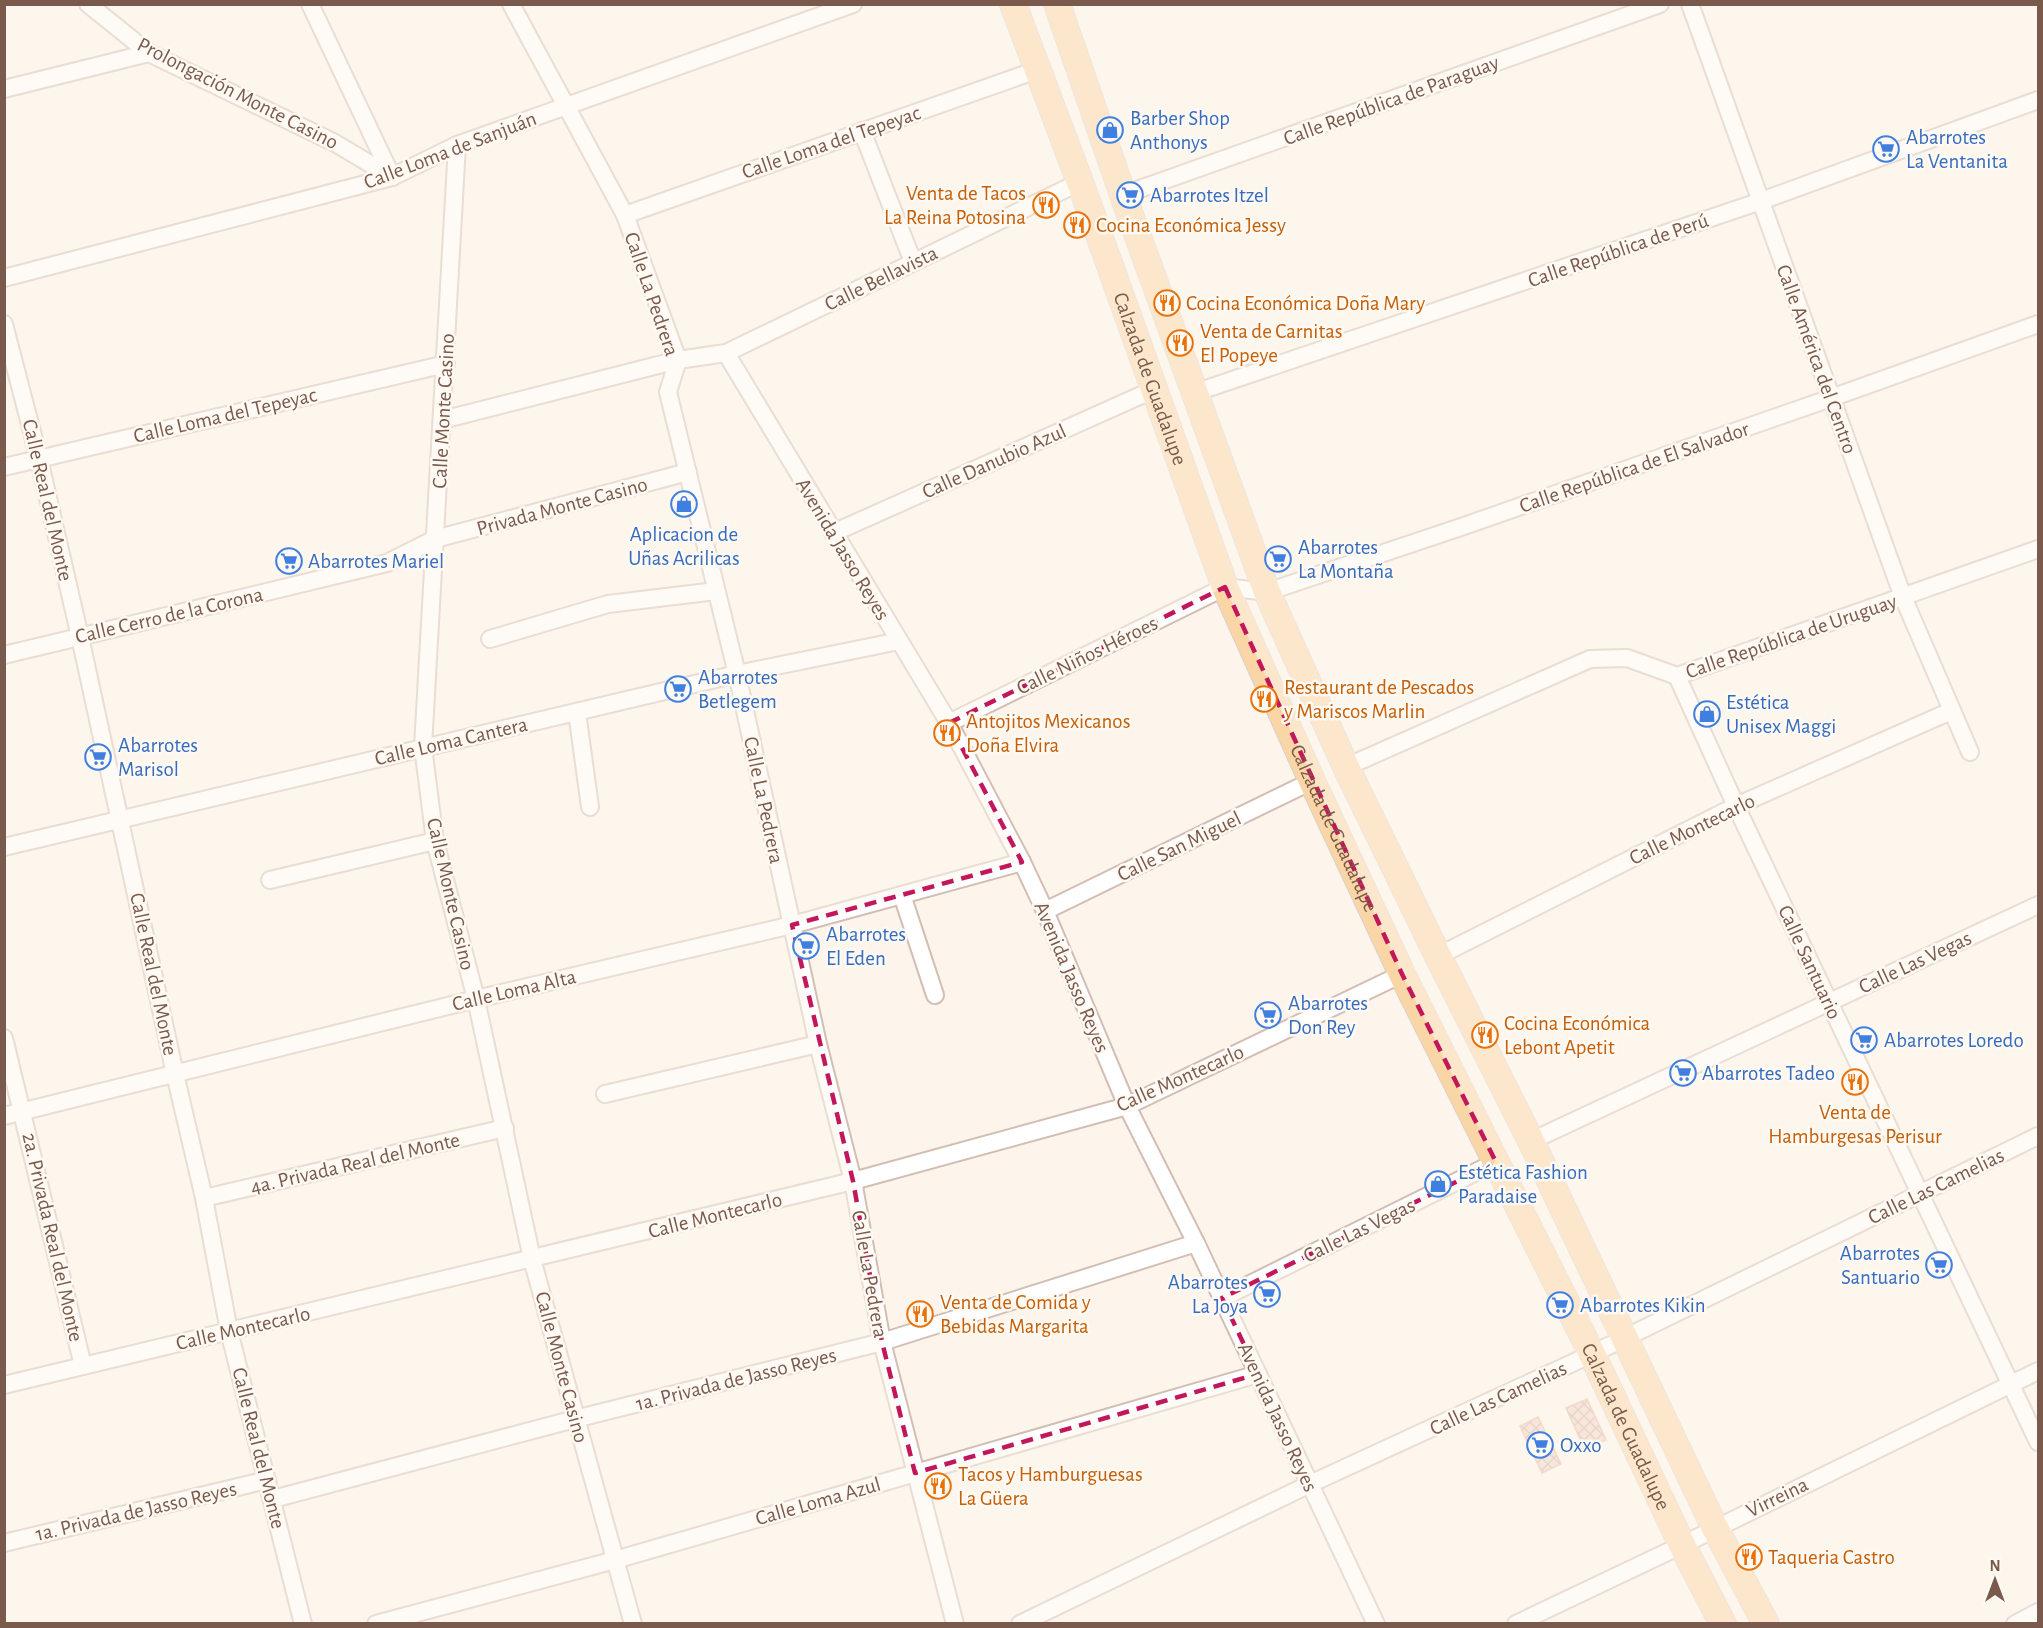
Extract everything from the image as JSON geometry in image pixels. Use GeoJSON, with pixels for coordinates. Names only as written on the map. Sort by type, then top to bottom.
{"type":"FeatureCollection","features":[{"type":"Feature","properties":{"kind":"main road","name":"Calzada de Guadalupe"},"geometry":{"type":"LineString","coordinates":[[1013,4],[1080,182],[1225,587],[1402,974],[1592,1354],[1682,1545],[1723,1623]]}},
{"type":"Feature","properties":{"kind":"main road","name":"Calzada de Guadalupe"},"geometry":{"type":"LineString","coordinates":[[1057,4],[1123,195],[1267,592],[1346,767],[1531,1141],[1715,1528],[1766,1623]]}},
{"type":"Feature","properties":{"kind":"street","name":"Prolongación Monte Casino"},"geometry":{"type":"LineString","coordinates":[[88,4],[149,53],[335,143],[392,177]]}},
{"type":"Feature","properties":{"kind":"street"},"geometry":{"type":"LineString","coordinates":[[310,4],[392,177]]}},
{"type":"Feature","properties":{"kind":"street","name":"Calle La Pedrera"},"geometry":{"type":"LineString","coordinates":[[511,4],[625,215],[678,360],[668,392],[737,674],[818,1044],[853,1181],[882,1342],[955,1623]]}},
{"type":"Feature","properties":{"kind":"street","name":"Calle Loma de Sanjuán"},"geometry":{"type":"LineString","coordinates":[[4,278],[392,177],[457,145],[853,4]]}},
{"type":"Feature","properties":{"kind":"street","name":"Calle República de Paraguay"},"geometry":{"type":"LineString","coordinates":[[1123,195],[1660,4]]}},
{"type":"Feature","properties":{"kind":"street","name":"Calle América del Centro"},"geometry":{"type":"LineString","coordinates":[[1690,4],[1903,597],[1970,752]]}},
{"type":"Feature","properties":{"kind":"street"},"geometry":{"type":"LineString","coordinates":[[4,89],[149,53]]}},
{"type":"Feature","properties":{"kind":"street","name":"Calle Loma del Tepeyac"},"geometry":{"type":"LineString","coordinates":[[625,215],[1037,70]]}},
{"type":"Feature","properties":{"kind":"street","name":"Calle República de Perú"},"geometry":{"type":"LineString","coordinates":[[1194,393],[1761,201],[2038,100]]}},
{"type":"Feature","properties":{"kind":"street"},"geometry":{"type":"LineString","coordinates":[[862,131],[913,262]]}},
{"type":"Feature","properties":{"kind":"street","name":"Calle Monte Casino"},"geometry":{"type":"LineString","coordinates":[[457,145],[423,747],[435,841],[476,999],[532,1259],[633,1623]]}},
{"type":"Feature","properties":{"kind":"street","name":"Calle Bellavista"},"geometry":{"type":"LineString","coordinates":[[678,360],[726,353],[1080,182]]}},
{"type":"Feature","properties":{"kind":"street","name":"Calle Real del Monte"},"geometry":{"type":"LineString","coordinates":[[4,324],[39,459],[80,637],[204,1198],[229,1331],[303,1623]]}},
{"type":"Feature","properties":{"kind":"street","name":"Calle República de El Salvador"},"geometry":{"type":"LineString","coordinates":[[1225,587],[1267,592],[1831,399],[2038,324]]}},
{"type":"Feature","properties":{"kind":"street","name":"Avenida Jasso Reyes"},"geometry":{"type":"LineString","coordinates":[[726,353],[949,723],[1022,862],[1127,1106],[1196,1243],[1376,1623]]}},
{"type":"Feature","properties":{"kind":"street"},"geometry":{"type":"LineString","coordinates":[[442,420],[678,360]]}},
{"type":"Feature","properties":{"kind":"street","name":"Calle Loma del Tepeyac"},"geometry":{"type":"LineString","coordinates":[[4,467],[446,364]]}},
{"type":"Feature","properties":{"kind":"street","name":"Calle Danubio Azul"},"geometry":{"type":"LineString","coordinates":[[833,533],[1155,389]]}},
{"type":"Feature","properties":{"kind":"street","name":"Privada Monte Casino"},"geometry":{"type":"LineString","coordinates":[[435,539],[688,472]]}},
{"type":"Feature","properties":{"kind":"street","name":"Calle Cerro de la Corona"},"geometry":{"type":"LineString","coordinates":[[4,655],[387,563],[435,539]]}},
{"type":"Feature","properties":{"kind":"street","name":"Calle República de Uruguay"},"geometry":{"type":"LineString","coordinates":[[1346,767],[1590,659],[1627,658],[1677,676],[2038,549]]}},
{"type":"Feature","properties":{"kind":"street","name":"Calle Niños Héroes"},"geometry":{"type":"LineString","coordinates":[[949,723],[1225,587]]}},
{"type":"Feature","properties":{"kind":"street"},"geometry":{"type":"LineString","coordinates":[[490,639],[608,604],[716,591]]}},
{"type":"Feature","properties":{"kind":"street","name":"Calle Loma Cantera"},"geometry":{"type":"LineString","coordinates":[[4,847],[737,674],[899,641]]}},
{"type":"Feature","properties":{"kind":"street","name":"Calle Santuario"},"geometry":{"type":"LineString","coordinates":[[1677,676],[1828,1002],[2038,1442]]}},
{"type":"Feature","properties":{"kind":"street","name":"Calle Montecarlo"},"geometry":{"type":"LineString","coordinates":[[1438,957],[1736,806],[1951,711]]}},
{"type":"Feature","properties":{"kind":"street"},"geometry":{"type":"LineString","coordinates":[[577,712],[590,807]]}},
{"type":"Feature","properties":{"kind":"street","name":"Calle San Miguel"},"geometry":{"type":"LineString","coordinates":[[1045,911],[1312,781]]}},
{"type":"Feature","properties":{"kind":"street"},"geometry":{"type":"LineString","coordinates":[[270,880],[435,841]]}},
{"type":"Feature","properties":{"kind":"street","name":"Calle Loma Alta"},"geometry":{"type":"LineString","coordinates":[[4,1116],[476,999],[792,925],[1022,862]]}},
{"type":"Feature","properties":{"kind":"street"},"geometry":{"type":"LineString","coordinates":[[902,895],[935,995]]}},
{"type":"Feature","properties":{"kind":"street","name":"Calle Las Vegas"},"geometry":{"type":"LineString","coordinates":[[1531,1141],[2038,905]]}},
{"type":"Feature","properties":{"kind":"street","name":"Calle Montecarlo"},"geometry":{"type":"LineString","coordinates":[[4,1385],[853,1181],[1127,1106],[1402,974]]}},
{"type":"Feature","properties":{"kind":"street","name":"2a. Privada Real del Monte"},"geometry":{"type":"LineString","coordinates":[[4,1038],[83,1366]]}},
{"type":"Feature","properties":{"kind":"street"},"geometry":{"type":"LineString","coordinates":[[605,1094],[818,1044]]}},
{"type":"Feature","properties":{"kind":"street","name":"4a. Privada Real del Monte"},"geometry":{"type":"LineString","coordinates":[[204,1198],[505,1128]]}},
{"type":"Feature","properties":{"kind":"street","name":"Calle Las Camelias"},"geometry":{"type":"LineString","coordinates":[[1020,1623],[1310,1484],[1592,1354],[2038,1136]]}},
{"type":"Feature","properties":{"kind":"street","name":"Calle Las Vegas"},"geometry":{"type":"LineString","coordinates":[[1222,1298],[1496,1162]]}},
{"type":"Feature","properties":{"kind":"street","name":"1a. Privada de Jasso Reyes"},"geometry":{"type":"LineString","coordinates":[[273,1499],[575,1419],[882,1342],[1196,1243]]}},
{"type":"Feature","properties":{"kind":"street","name":"Virreina"},"geometry":{"type":"LineString","coordinates":[[1516,1623],[1682,1545],[2038,1371]]}},
{"type":"Feature","properties":{"kind":"street","name":"Calle Loma Azul"},"geometry":{"type":"LineString","coordinates":[[376,1623],[615,1560],[1258,1374]]}},
{"type":"Feature","properties":{"kind":"street","name":"1a. Privada de Jasso Reyes"},"geometry":{"type":"LineString","coordinates":[[4,1542],[267,1480]]}},
{"type":"Feature","properties":{"kind":"street"},"geometry":{"type":"LineString","coordinates":[[2015,1623],[2038,1612]]}},
{"type":"Feature","properties":{"kind":"highlighted area"},"geometry":{"type":"Polygon","coordinates":[[[1225,587],[1402,974],[1496,1162],[1222,1298],[1258,1374],[915,1473],[882,1342],[853,1181],[792,925],[1022,862],[949,723],[1225,587]]]}},
{"type":"Feature","properties":{"kind":"building"},"geometry":{"type":"Polygon","coordinates":[[[1587,1399],[1606,1440],[1585,1450],[1566,1408],[1587,1399]]]}},
{"type":"Feature","properties":{"kind":"building","name":"Oxxo"},"geometry":{"type":"Polygon","coordinates":[[[1538,1417],[1561,1464],[1542,1473],[1520,1426],[1538,1417]]]}},
{"type":"Feature","properties":{"kind":"place","name":"Barber Shop Anthonys"},"geometry":{"type":"Point","coordinates":[1110,130]}},
{"type":"Feature","properties":{"kind":"place","name":"Abarrotes La Ventanita"},"geometry":{"type":"Point","coordinates":[1886,149]}},
{"type":"Feature","properties":{"kind":"place","name":"Abarrotes Itzel"},"geometry":{"type":"Point","coordinates":[1130,195]}},
{"type":"Feature","properties":{"kind":"place","name":"Venta de Tacos La Reina Potosina"},"geometry":{"type":"Point","coordinates":[1046,205]}},
{"type":"Feature","properties":{"kind":"place","name":"Cocina Económica Jessy"},"geometry":{"type":"Point","coordinates":[1077,225]}},
{"type":"Feature","properties":{"kind":"place","name":"Cocina Económica Doña Mary"},"geometry":{"type":"Point","coordinates":[1167,303]}},
{"type":"Feature","properties":{"kind":"place","name":"Venta de Carnitas El Popeye"},"geometry":{"type":"Point","coordinates":[1180,343]}},
{"type":"Feature","properties":{"kind":"place","name":"Aplicacion de Uñas Acrilicas"},"geometry":{"type":"Point","coordinates":[684,504]}},
{"type":"Feature","properties":{"kind":"place","name":"Abarrotes La Montaña"},"geometry":{"type":"Point","coordinates":[1278,559]}},
{"type":"Feature","properties":{"kind":"place","name":"Abarrotes Mariel"},"geometry":{"type":"Point","coordinates":[289,561]}},
{"type":"Feature","properties":{"kind":"place","name":"Abarrotes Betlegem"},"geometry":{"type":"Point","coordinates":[678,689]}},
{"type":"Feature","properties":{"kind":"place","name":"Restaurant de Pescados y Mariscos Marlin"},"geometry":{"type":"Point","coordinates":[1264,699]}},
{"type":"Feature","properties":{"kind":"place","name":"Estética Unisex Maggi"},"geometry":{"type":"Point","coordinates":[1707,714]}},
{"type":"Feature","properties":{"kind":"place","name":"Antojitos Mexicanos Doña Elvira"},"geometry":{"type":"Point","coordinates":[947,733]}},
{"type":"Feature","properties":{"kind":"place","name":"Abarrotes Marisol"},"geometry":{"type":"Point","coordinates":[98,757]}},
{"type":"Feature","properties":{"kind":"place","name":"Abarrotes El Eden"},"geometry":{"type":"Point","coordinates":[806,946]}},
{"type":"Feature","properties":{"kind":"place","name":"Abarrotes Don Rey"},"geometry":{"type":"Point","coordinates":[1268,1015]}},
{"type":"Feature","properties":{"kind":"place","name":"Cocina Económica Lebont Apetit"},"geometry":{"type":"Point","coordinates":[1485,1035]}},
{"type":"Feature","properties":{"kind":"place","name":"Abarrotes Loredo"},"geometry":{"type":"Point","coordinates":[1864,1040]}},
{"type":"Feature","properties":{"kind":"place","name":"Abarrotes Tadeo"},"geometry":{"type":"Point","coordinates":[1683,1073]}},
{"type":"Feature","properties":{"kind":"place","name":"Venta de Hamburgesas Perisur"},"geometry":{"type":"Point","coordinates":[1855,1082]}},
{"type":"Feature","properties":{"kind":"place","name":"Estética Fashion Paradaise"},"geometry":{"type":"Point","coordinates":[1438,1184]}},
{"type":"Feature","properties":{"kind":"place","name":"Abarrotes Santuario"},"geometry":{"type":"Point","coordinates":[1939,1265]}},
{"type":"Feature","properties":{"kind":"place","name":"Abarrotes La Joya"},"geometry":{"type":"Point","coordinates":[1267,1294]}},
{"type":"Feature","properties":{"kind":"place","name":"Abarrotes Kikin"},"geometry":{"type":"Point","coordinates":[1560,1305]}},
{"type":"Feature","properties":{"kind":"place","name":"Venta de Comida y Bebidas Margarita"},"geometry":{"type":"Point","coordinates":[920,1314]}},
{"type":"Feature","properties":{"kind":"place","name":"Oxxo"},"geometry":{"type":"Point","coordinates":[1540,1445]}},
{"type":"Feature","properties":{"kind":"place","name":"Tacos y Hamburguesas La Güera"},"geometry":{"type":"Point","coordinates":[938,1486]}},
{"type":"Feature","properties":{"kind":"place","name":"Taqueria Castro"},"geometry":{"type":"Point","coordinates":[1749,1557]}}]}
